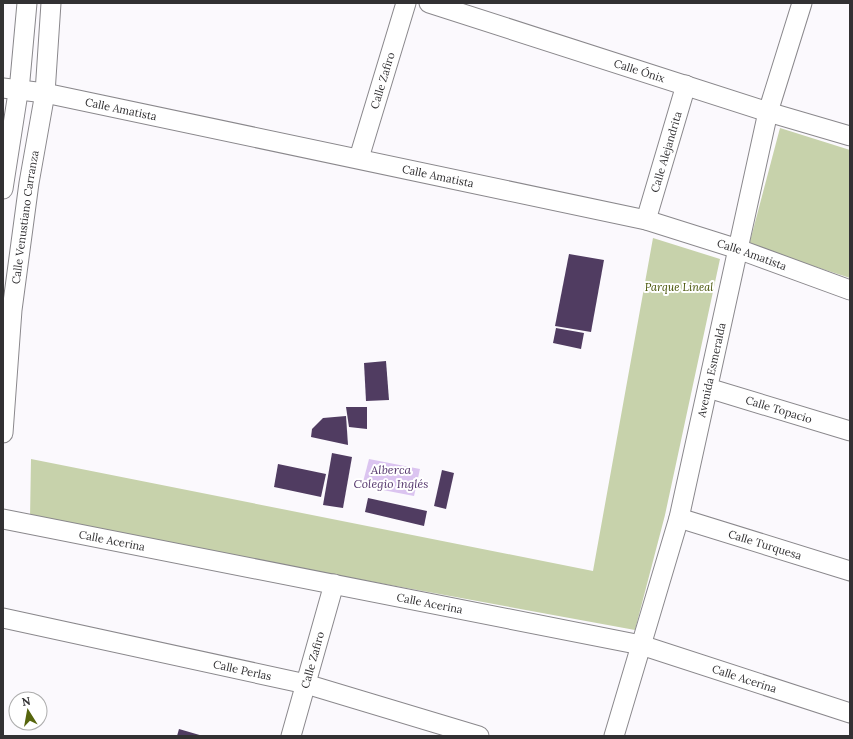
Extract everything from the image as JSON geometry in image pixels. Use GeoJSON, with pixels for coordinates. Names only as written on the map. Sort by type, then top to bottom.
{"type":"FeatureCollection","features":[{"type":"Feature","properties":{"kind":"street"},"geometry":{"type":"LineString","coordinates":[[3,189],[11,89],[20,80],[27,3]]}},
{"type":"Feature","properties":{"kind":"street","name":"Calle Venustiano Carranza"},"geometry":{"type":"LineString","coordinates":[[3,433],[12,310],[10,266],[30,183],[46,93],[51,3]]}},
{"type":"Feature","properties":{"kind":"street","name":"Calle Zafiro"},"geometry":{"type":"LineString","coordinates":[[359,158],[406,3]]}},
{"type":"Feature","properties":{"kind":"street","name":"Calle Ónix"},"geometry":{"type":"LineString","coordinates":[[429,3],[768,112],[850,136]]}},
{"type":"Feature","properties":{"kind":"street","name":"Avenida Esmeralda"},"geometry":{"type":"LineString","coordinates":[[614,736],[679,518],[768,112],[802,3]]}},
{"type":"Feature","properties":{"kind":"street","name":"Calle Alejandrita"},"geometry":{"type":"LineString","coordinates":[[646,220],[686,85]]}},
{"type":"Feature","properties":{"kind":"street","name":"Calle Amatista"},"geometry":{"type":"LineString","coordinates":[[11,89],[46,93],[359,158],[646,220],[738,250],[850,290]]}},
{"type":"Feature","properties":{"kind":"street","name":"Calle Topacio"},"geometry":{"type":"LineString","coordinates":[[708,388],[850,431]]}},
{"type":"Feature","properties":{"kind":"street","name":"Calle Turquesa"},"geometry":{"type":"LineString","coordinates":[[679,518],[850,571]]}},
{"type":"Feature","properties":{"kind":"street","name":"Calle Acerina"},"geometry":{"type":"LineString","coordinates":[[3,519],[641,645],[850,713]]}},
{"type":"Feature","properties":{"kind":"street","name":"Calle Zafiro"},"geometry":{"type":"LineString","coordinates":[[291,736],[334,584]]}},
{"type":"Feature","properties":{"kind":"street","name":"Calle Perlas"},"geometry":{"type":"LineString","coordinates":[[3,618],[306,684],[478,736]]}},
{"type":"Feature","properties":{"kind":"green space"},"geometry":{"type":"Polygon","coordinates":[[[780,128],[850,150],[850,278],[749,245],[780,128]]]}},
{"type":"Feature","properties":{"kind":"green space","name":"Parque Lineal"},"geometry":{"type":"Polygon","coordinates":[[[653,238],[720,259],[665,515],[635,630],[30,519],[31,459],[593,571],[653,238]]]}},
{"type":"Feature","properties":{"kind":"water","name":"Alberca Colegio Inglés"},"geometry":{"type":"Polygon","coordinates":[[[369,459],[420,469],[414,496],[362,486],[369,459]]]}},
{"type":"Feature","properties":{"kind":"building"},"geometry":{"type":"Polygon","coordinates":[[[569,254],[604,260],[591,332],[555,326],[569,254]]]}},
{"type":"Feature","properties":{"kind":"building"},"geometry":{"type":"Polygon","coordinates":[[[556,328],[584,333],[581,349],[553,343],[556,328]]]}},
{"type":"Feature","properties":{"kind":"building"},"geometry":{"type":"Polygon","coordinates":[[[386,361],[389,400],[366,401],[364,363],[386,361]]]}},
{"type":"Feature","properties":{"kind":"building"},"geometry":{"type":"Polygon","coordinates":[[[346,407],[367,407],[367,429],[349,427],[346,407]]]}},
{"type":"Feature","properties":{"kind":"building"},"geometry":{"type":"Polygon","coordinates":[[[346,416],[348,445],[311,437],[312,429],[323,418],[346,416]]]}},
{"type":"Feature","properties":{"kind":"building"},"geometry":{"type":"Polygon","coordinates":[[[332,453],[352,457],[343,508],[323,505],[332,453]]]}},
{"type":"Feature","properties":{"kind":"building"},"geometry":{"type":"Polygon","coordinates":[[[278,464],[326,474],[321,497],[274,487],[278,464]]]}},
{"type":"Feature","properties":{"kind":"building"},"geometry":{"type":"Polygon","coordinates":[[[442,470],[454,473],[446,509],[434,506],[442,470]]]}},
{"type":"Feature","properties":{"kind":"building"},"geometry":{"type":"Polygon","coordinates":[[[368,498],[427,511],[424,526],[365,512],[368,498]]]}},
{"type":"Feature","properties":{"kind":"building"},"geometry":{"type":"Polygon","coordinates":[[[179,729],[203,736],[177,736],[179,729]]]}}]}
